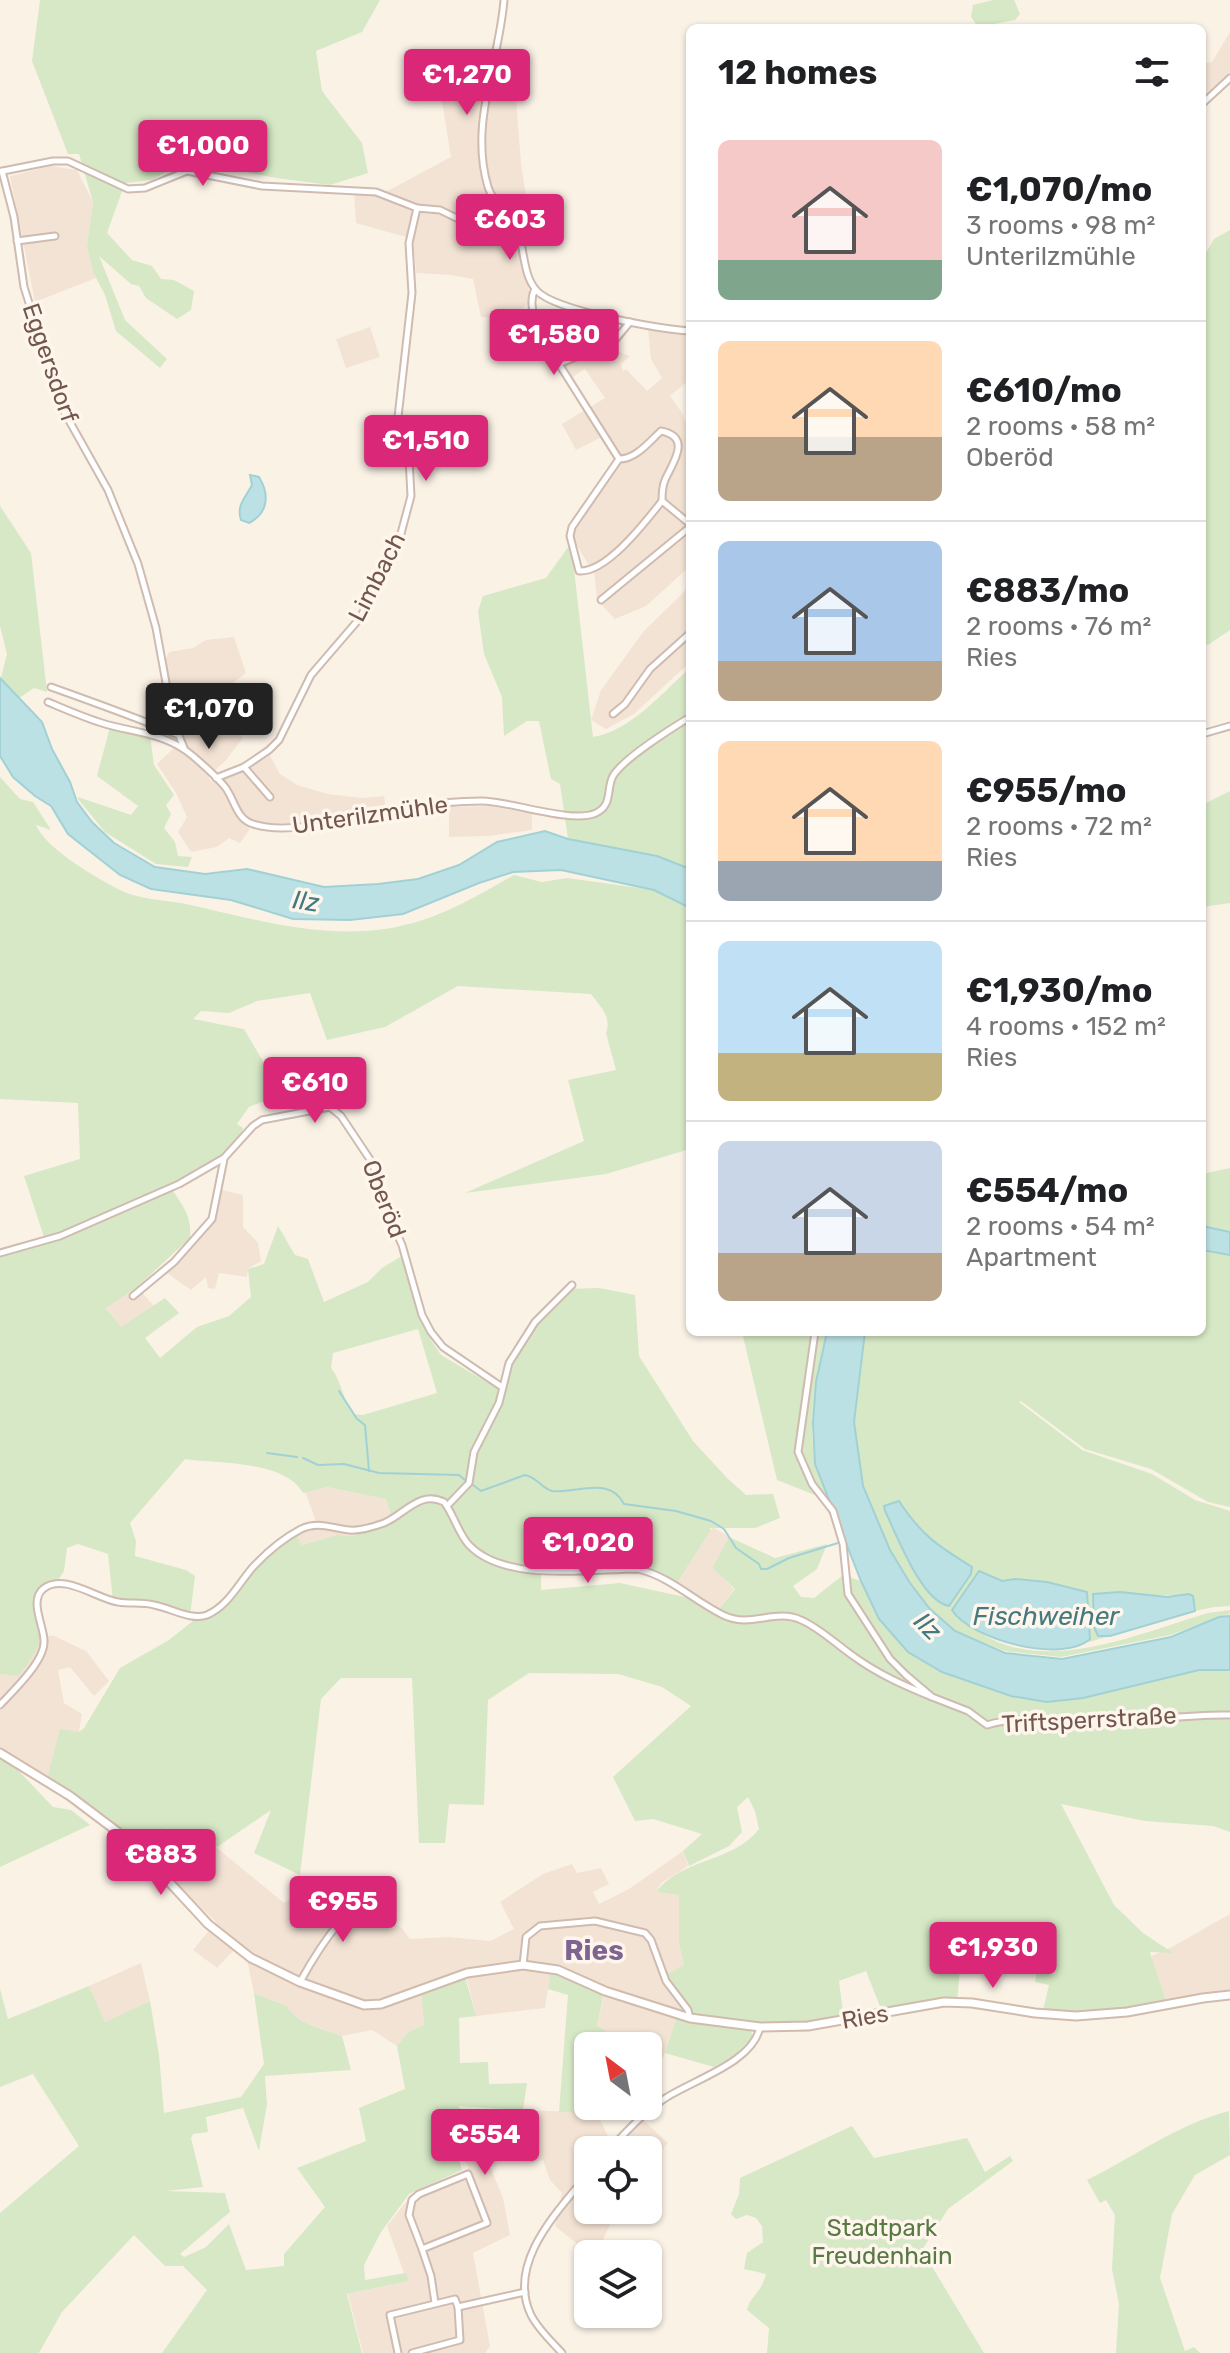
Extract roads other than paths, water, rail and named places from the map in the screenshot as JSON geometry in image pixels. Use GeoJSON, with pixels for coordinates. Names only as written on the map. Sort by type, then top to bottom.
{"type":"FeatureCollection","features":[{"type":"Feature","properties":{"kind":"street"},"geometry":{"type":"LineString","coordinates":[[504,0],[501,32],[485,94],[482,145],[492,197],[519,236],[527,273],[535,289],[554,301],[630,322],[686,331]]}},
{"type":"Feature","properties":{"kind":"street"},"geometry":{"type":"LineString","coordinates":[[1206,100],[1230,78]]}},
{"type":"Feature","properties":{"kind":"street"},"geometry":{"type":"LineString","coordinates":[[1,172],[53,161],[68,161],[91,169],[128,189],[145,188],[187,171],[262,186],[376,192],[417,208],[440,210],[469,224],[509,219]]}},
{"type":"Feature","properties":{"kind":"street","name":"Eggersdorf"},"geometry":{"type":"LineString","coordinates":[[1,172],[14,217],[24,287],[62,408],[100,474],[138,564],[177,734],[184,749]]}},
{"type":"Feature","properties":{"kind":"street","name":"Limbach"},"geometry":{"type":"LineString","coordinates":[[216,778],[244,767],[279,740],[311,675],[358,621],[367,606],[403,528],[411,496],[412,476],[398,417],[412,293],[409,243],[417,208]]}},
{"type":"Feature","properties":{"kind":"street"},"geometry":{"type":"LineString","coordinates":[[17,241],[55,236]]}},
{"type":"Feature","properties":{"kind":"street"},"geometry":{"type":"LineString","coordinates":[[535,289],[531,299],[535,316],[559,364],[619,459]]}},
{"type":"Feature","properties":{"kind":"street"},"geometry":{"type":"LineString","coordinates":[[559,364],[615,340],[630,322]]}},
{"type":"Feature","properties":{"kind":"street"},"geometry":{"type":"LineString","coordinates":[[661,431],[672,436],[678,449],[674,466],[664,481],[662,501],[629,540],[607,560],[593,569],[579,571],[570,536],[572,527],[619,459],[633,455],[661,431]]}},
{"type":"Feature","properties":{"kind":"street"},"geometry":{"type":"LineString","coordinates":[[662,501],[686,523]]}},
{"type":"Feature","properties":{"kind":"street"},"geometry":{"type":"LineString","coordinates":[[601,600],[686,529]]}},
{"type":"Feature","properties":{"kind":"street"},"geometry":{"type":"LineString","coordinates":[[613,714],[625,704],[650,669],[686,637]]}},
{"type":"Feature","properties":{"kind":"street"},"geometry":{"type":"LineString","coordinates":[[51,687],[85,697],[153,727],[177,734]]}},
{"type":"Feature","properties":{"kind":"street"},"geometry":{"type":"LineString","coordinates":[[48,702],[82,717],[150,733],[184,749]]}},
{"type":"Feature","properties":{"kind":"street","name":"Unterilzmühle"},"geometry":{"type":"LineString","coordinates":[[184,749],[227,790],[242,818],[257,826],[312,825],[404,807],[483,801],[559,813],[591,814],[605,806],[612,777],[620,769],[662,734],[686,719]]}},
{"type":"Feature","properties":{"kind":"street"},"geometry":{"type":"LineString","coordinates":[[1206,733],[1230,726]]}},
{"type":"Feature","properties":{"kind":"street"},"geometry":{"type":"LineString","coordinates":[[244,767],[270,797]]}},
{"type":"Feature","properties":{"kind":"street","name":"Oberöd"},"geometry":{"type":"LineString","coordinates":[[0,1253],[75,1230],[179,1184],[224,1158],[262,1120],[326,1107],[334,1109],[373,1164],[385,1207],[402,1245],[422,1315],[431,1332],[443,1347],[502,1387]]}},
{"type":"Feature","properties":{"kind":"street"},"geometry":{"type":"LineString","coordinates":[[133,1296],[174,1262],[212,1219],[224,1158]]}},
{"type":"Feature","properties":{"kind":"street"},"geometry":{"type":"LineString","coordinates":[[447,1506],[469,1483],[474,1452],[496,1412],[509,1363],[535,1322],[572,1285]]}},
{"type":"Feature","properties":{"kind":"street","name":"Triftsperrstraße"},"geometry":{"type":"LineString","coordinates":[[814,1336],[798,1452],[812,1484],[833,1511],[843,1544],[848,1594],[890,1659],[932,1697],[968,1711],[987,1725],[1008,1721],[1107,1722],[1230,1715]]}},
{"type":"Feature","properties":{"kind":"street"},"geometry":{"type":"LineString","coordinates":[[0,1705],[25,1678],[43,1650],[38,1597],[42,1589],[51,1584],[68,1585],[117,1602],[150,1604],[190,1616],[205,1616],[221,1607],[256,1564],[285,1540],[311,1526],[327,1524],[361,1529],[392,1519],[418,1501],[429,1498],[440,1500],[447,1506],[470,1545],[498,1564],[538,1569],[648,1571],[725,1617],[740,1622],[781,1616],[803,1620],[891,1680],[932,1697]]}},
{"type":"Feature","properties":{"kind":"street","name":"Ries"},"geometry":{"type":"LineString","coordinates":[[0,1753],[70,1796],[141,1852],[218,1932],[251,1958],[300,1982],[354,2002],[374,2005],[451,1977],[489,1968],[523,1965],[558,1970],[605,1991],[690,2018],[760,2027],[808,2026],[944,2002],[1076,2016],[1127,2012],[1230,1995]]}},
{"type":"Feature","properties":{"kind":"street"},"geometry":{"type":"LineString","coordinates":[[300,1982],[313,1958],[352,1909],[375,1893]]}},
{"type":"Feature","properties":{"kind":"street"},"geometry":{"type":"LineString","coordinates":[[523,1965],[526,1937],[540,1926],[595,1921],[645,1933],[651,1940],[666,1981],[688,2010],[690,2018]]}},
{"type":"Feature","properties":{"kind":"street"},"geometry":{"type":"LineString","coordinates":[[624,2136],[661,2101],[746,2051],[757,2038],[760,2027]]}},
{"type":"Feature","properties":{"kind":"street"},"geometry":{"type":"LineString","coordinates":[[422,2249],[487,2223],[468,2174],[419,2194],[412,2200],[409,2215],[431,2276],[435,2303]]}},
{"type":"Feature","properties":{"kind":"street"},"geometry":{"type":"LineString","coordinates":[[562,2353],[531,2314],[525,2292],[526,2268],[532,2252],[574,2194]]}},
{"type":"Feature","properties":{"kind":"street"},"geometry":{"type":"LineString","coordinates":[[458,2307],[525,2292]]}},
{"type":"Feature","properties":{"kind":"street"},"geometry":{"type":"LineString","coordinates":[[398,2353],[390,2315],[455,2299],[460,2340],[412,2353]]}},
{"type":"Feature","properties":{"kind":"water"},"geometry":{"type":"Polygon","coordinates":[[[250,475],[259,477],[266,497],[260,514],[249,523],[241,520],[240,510],[252,485],[250,475]]]}},
{"type":"Feature","properties":{"kind":"water","name":"Ilz"},"geometry":{"type":"Polygon","coordinates":[[[0,678],[42,722],[77,802],[92,822],[114,843],[155,867],[205,874],[247,869],[324,887],[378,884],[418,879],[459,865],[497,842],[545,831],[568,839],[657,856],[686,867],[686,906],[654,890],[561,870],[513,872],[403,914],[350,920],[293,919],[231,900],[151,889],[120,875],[68,834],[51,806],[13,777],[0,756],[0,678]]]}},
{"type":"Feature","properties":{"kind":"water"},"geometry":{"type":"Polygon","coordinates":[[[1206,1227],[1230,1232],[1230,1255],[1206,1251],[1206,1227]]]}},
{"type":"Feature","properties":{"kind":"water","name":"Ilz"},"geometry":{"type":"Polygon","coordinates":[[[826,1336],[865,1336],[854,1422],[863,1486],[890,1550],[910,1583],[930,1609],[955,1631],[1005,1653],[1062,1659],[1171,1637],[1219,1617],[1230,1616],[1230,1670],[1199,1670],[1083,1698],[1047,1702],[1011,1696],[942,1672],[908,1652],[879,1619],[815,1464],[813,1423],[816,1382],[826,1336]]]}},
{"type":"Feature","properties":{"kind":"water","name":"Fischweiher"},"geometry":{"type":"Polygon","coordinates":[[[899,1501],[931,1539],[972,1567],[971,1574],[949,1606],[929,1592],[903,1550],[884,1506],[899,1501]]]}},
{"type":"Feature","properties":{"kind":"water","name":"Fischweiher"},"geometry":{"type":"Polygon","coordinates":[[[979,1571],[1002,1581],[1047,1582],[1087,1592],[1090,1639],[1077,1646],[1039,1649],[978,1631],[952,1610],[979,1571]]]}},
{"type":"Feature","properties":{"kind":"water","name":"Fischweiher"},"geometry":{"type":"Polygon","coordinates":[[[1120,1592],[1167,1597],[1189,1594],[1193,1596],[1195,1611],[1110,1636],[1098,1636],[1094,1627],[1093,1594],[1120,1592]]]}},
{"type":"Feature","properties":{"kind":"waterway"},"geometry":{"type":"LineString","coordinates":[[339,1391],[357,1419],[365,1425],[369,1471]]}},
{"type":"Feature","properties":{"kind":"waterway"},"geometry":{"type":"LineString","coordinates":[[267,1453],[297,1457]]}},
{"type":"Feature","properties":{"kind":"waterway"},"geometry":{"type":"LineString","coordinates":[[303,1458],[318,1465],[344,1464],[379,1473],[459,1475],[466,1481]]}},
{"type":"Feature","properties":{"kind":"waterway"},"geometry":{"type":"LineString","coordinates":[[473,1485],[481,1491],[525,1475],[552,1491],[610,1490],[624,1504],[676,1511],[711,1521],[724,1529],[736,1548],[759,1564],[761,1569],[838,1543]]}},
{"type":"Feature","properties":{"kind":"district","name":"Ries"},"geometry":{"type":"Point","coordinates":[594,1950]}},
{"type":"Feature","properties":{"kind":"park label","name":"Stadtpark Freudenhain"},"geometry":{"type":"Point","coordinates":[882,2242]}}]}
